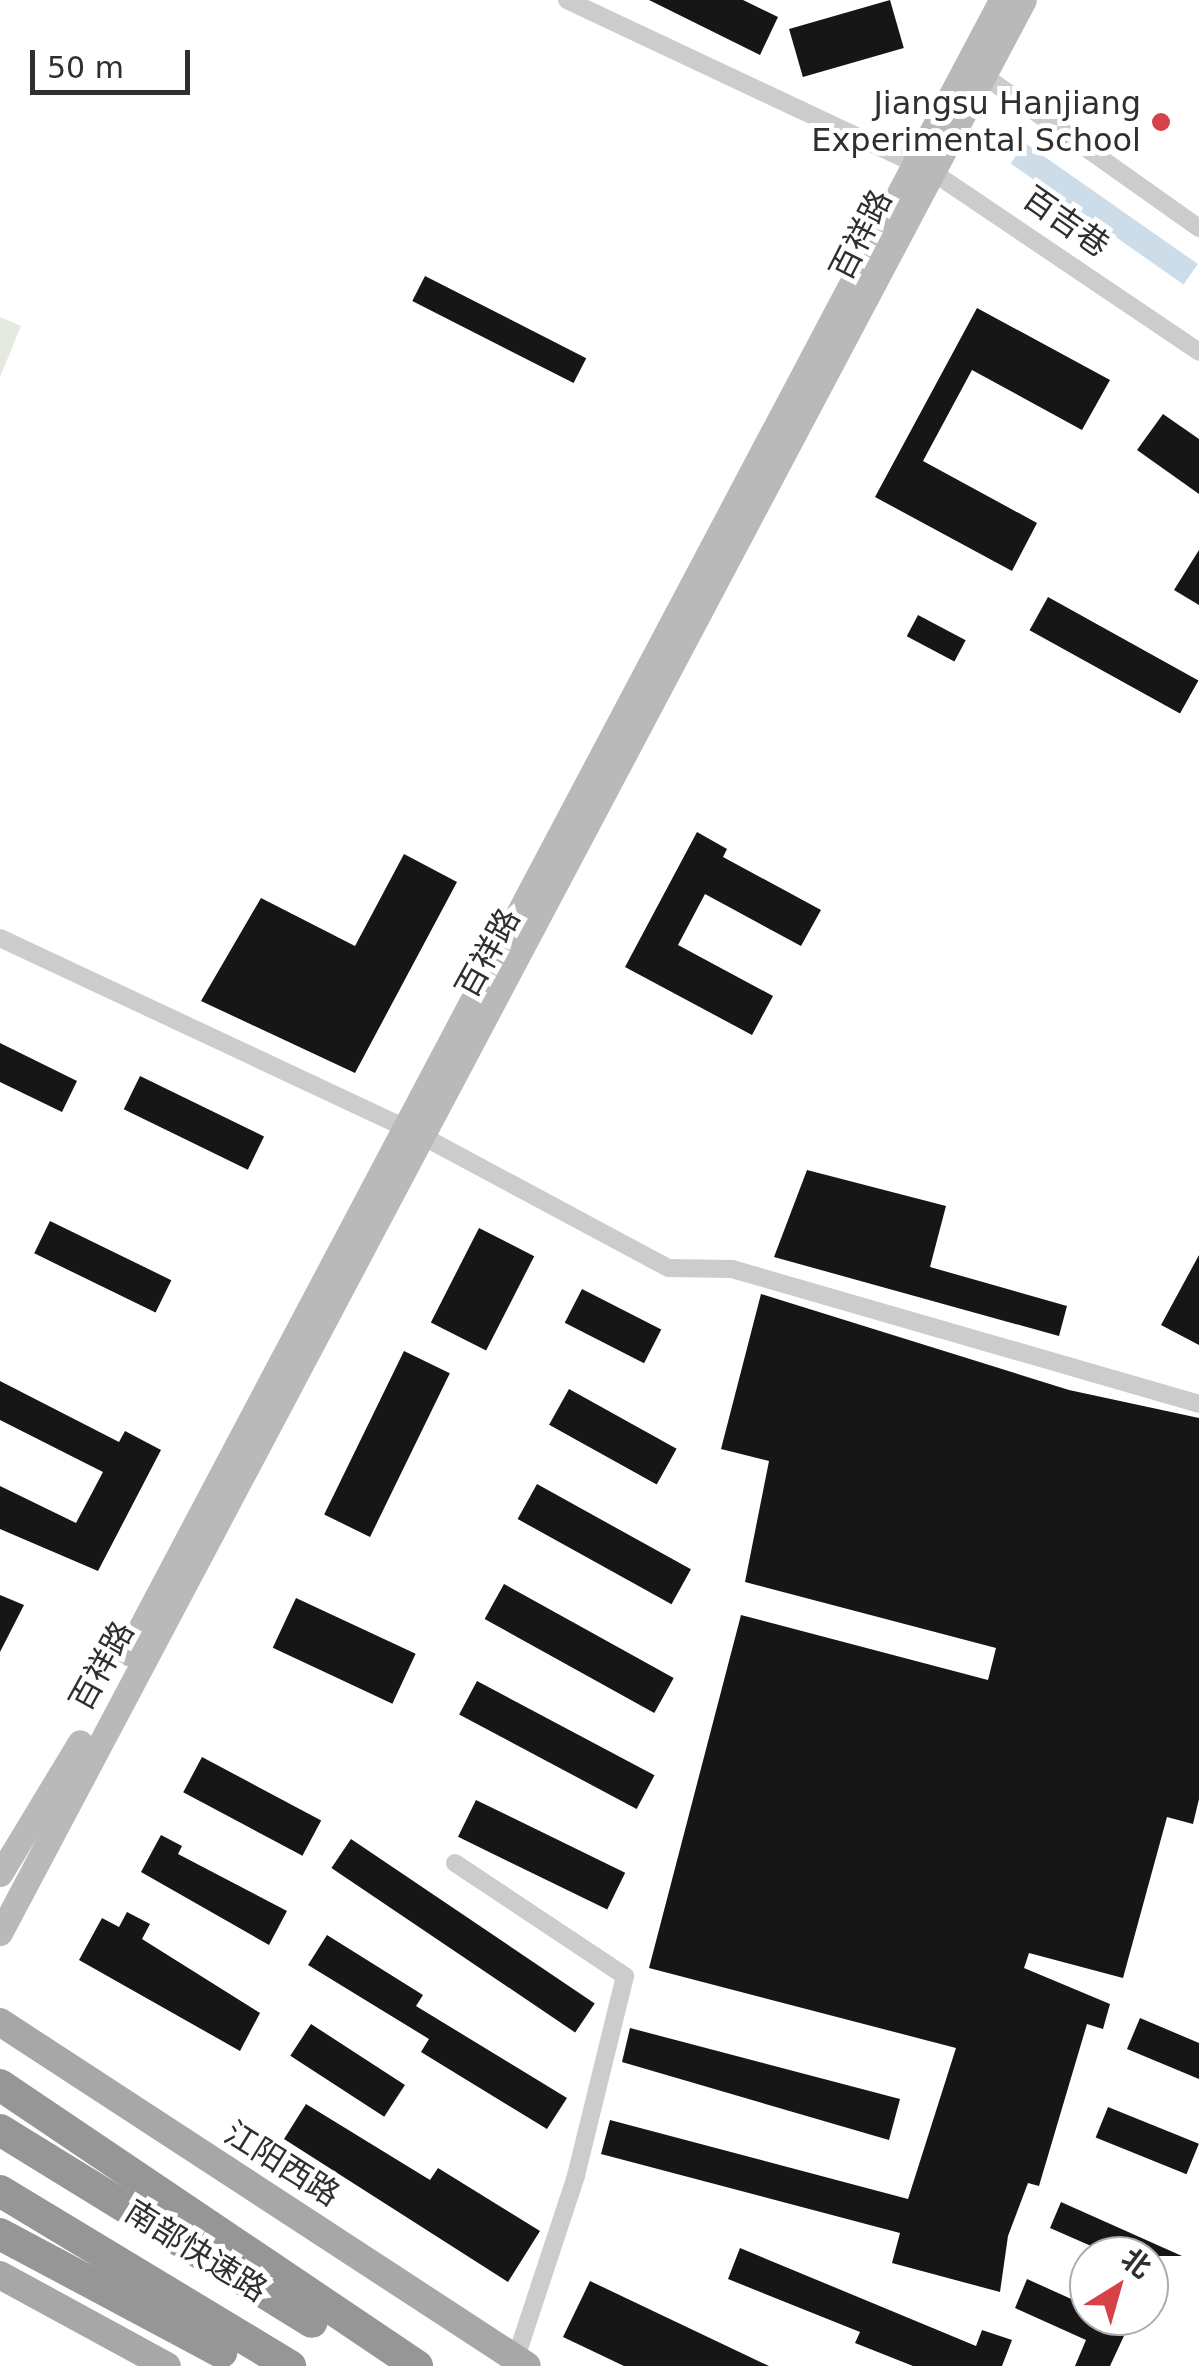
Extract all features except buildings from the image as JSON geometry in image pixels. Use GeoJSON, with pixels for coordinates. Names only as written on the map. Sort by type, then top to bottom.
{"type":"FeatureCollection","features":[{"type":"Feature","properties":{"kind":"highway"},"geometry":{"type":"LineString","coordinates":[[0,2085],[63,2135]]}},
{"type":"Feature","properties":{"kind":"highway"},"geometry":{"type":"LineString","coordinates":[[0,2096],[417,2366]]}},
{"type":"Feature","properties":{"kind":"highway","name":"南部快速路"},"geometry":{"type":"LineString","coordinates":[[0,2130],[396,2366]]}},
{"type":"Feature","properties":{"kind":"highway","name":"南部快速路"},"geometry":{"type":"LineString","coordinates":[[0,2191],[290,2366]]}},
{"type":"Feature","properties":{"kind":"highway"},"geometry":{"type":"LineString","coordinates":[[8,2238],[246,2366]]}},
{"type":"Feature","properties":{"kind":"main road","name":"江阳西路"},"geometry":{"type":"LineString","coordinates":[[2,2016],[521,2363]]}},
{"type":"Feature","properties":{"kind":"main road"},"geometry":{"type":"LineString","coordinates":[[0,2275],[167,2366]]}},
{"type":"Feature","properties":{"kind":"street","name":"百吉巷"},"geometry":{"type":"LineString","coordinates":[[568,0],[922,168],[1199,352]]}},
{"type":"Feature","properties":{"kind":"street","name":"百祥路"},"geometry":{"type":"LineString","coordinates":[[0,1933],[412,1134],[922,168],[1000,0]]}},
{"type":"Feature","properties":{"kind":"street","name":"百祥路"},"geometry":{"type":"LineString","coordinates":[[922,168],[983,75],[1024,0]]}},
{"type":"Feature","properties":{"kind":"street"},"geometry":{"type":"LineString","coordinates":[[983,75],[1199,228]]}},
{"type":"Feature","properties":{"kind":"street"},"geometry":{"type":"LineString","coordinates":[[0,938],[412,1134],[668,1268],[732,1269],[1199,1404]]}},
{"type":"Feature","properties":{"kind":"street","name":"百祥路"},"geometry":{"type":"LineString","coordinates":[[0,1874],[92,1722],[412,1134]]}},
{"type":"Feature","properties":{"kind":"street"},"geometry":{"type":"LineString","coordinates":[[456,1863],[625,1976],[576,2176],[521,2363]]}},
{"type":"Feature","properties":{"kind":"shaded area"},"geometry":{"type":"Polygon","coordinates":[[[0,317],[21,326],[0,377],[0,317]]]}},
{"type":"Feature","properties":{"kind":"water"},"geometry":{"type":"Polygon","coordinates":[[[1025,143],[1198,264],[1184,285],[1011,163],[1025,143]]]}},
{"type":"Feature","properties":{"kind":"place","name":"Jiangsu Hanjiang Experimental School"},"geometry":{"type":"Point","coordinates":[1161,122]}}]}
